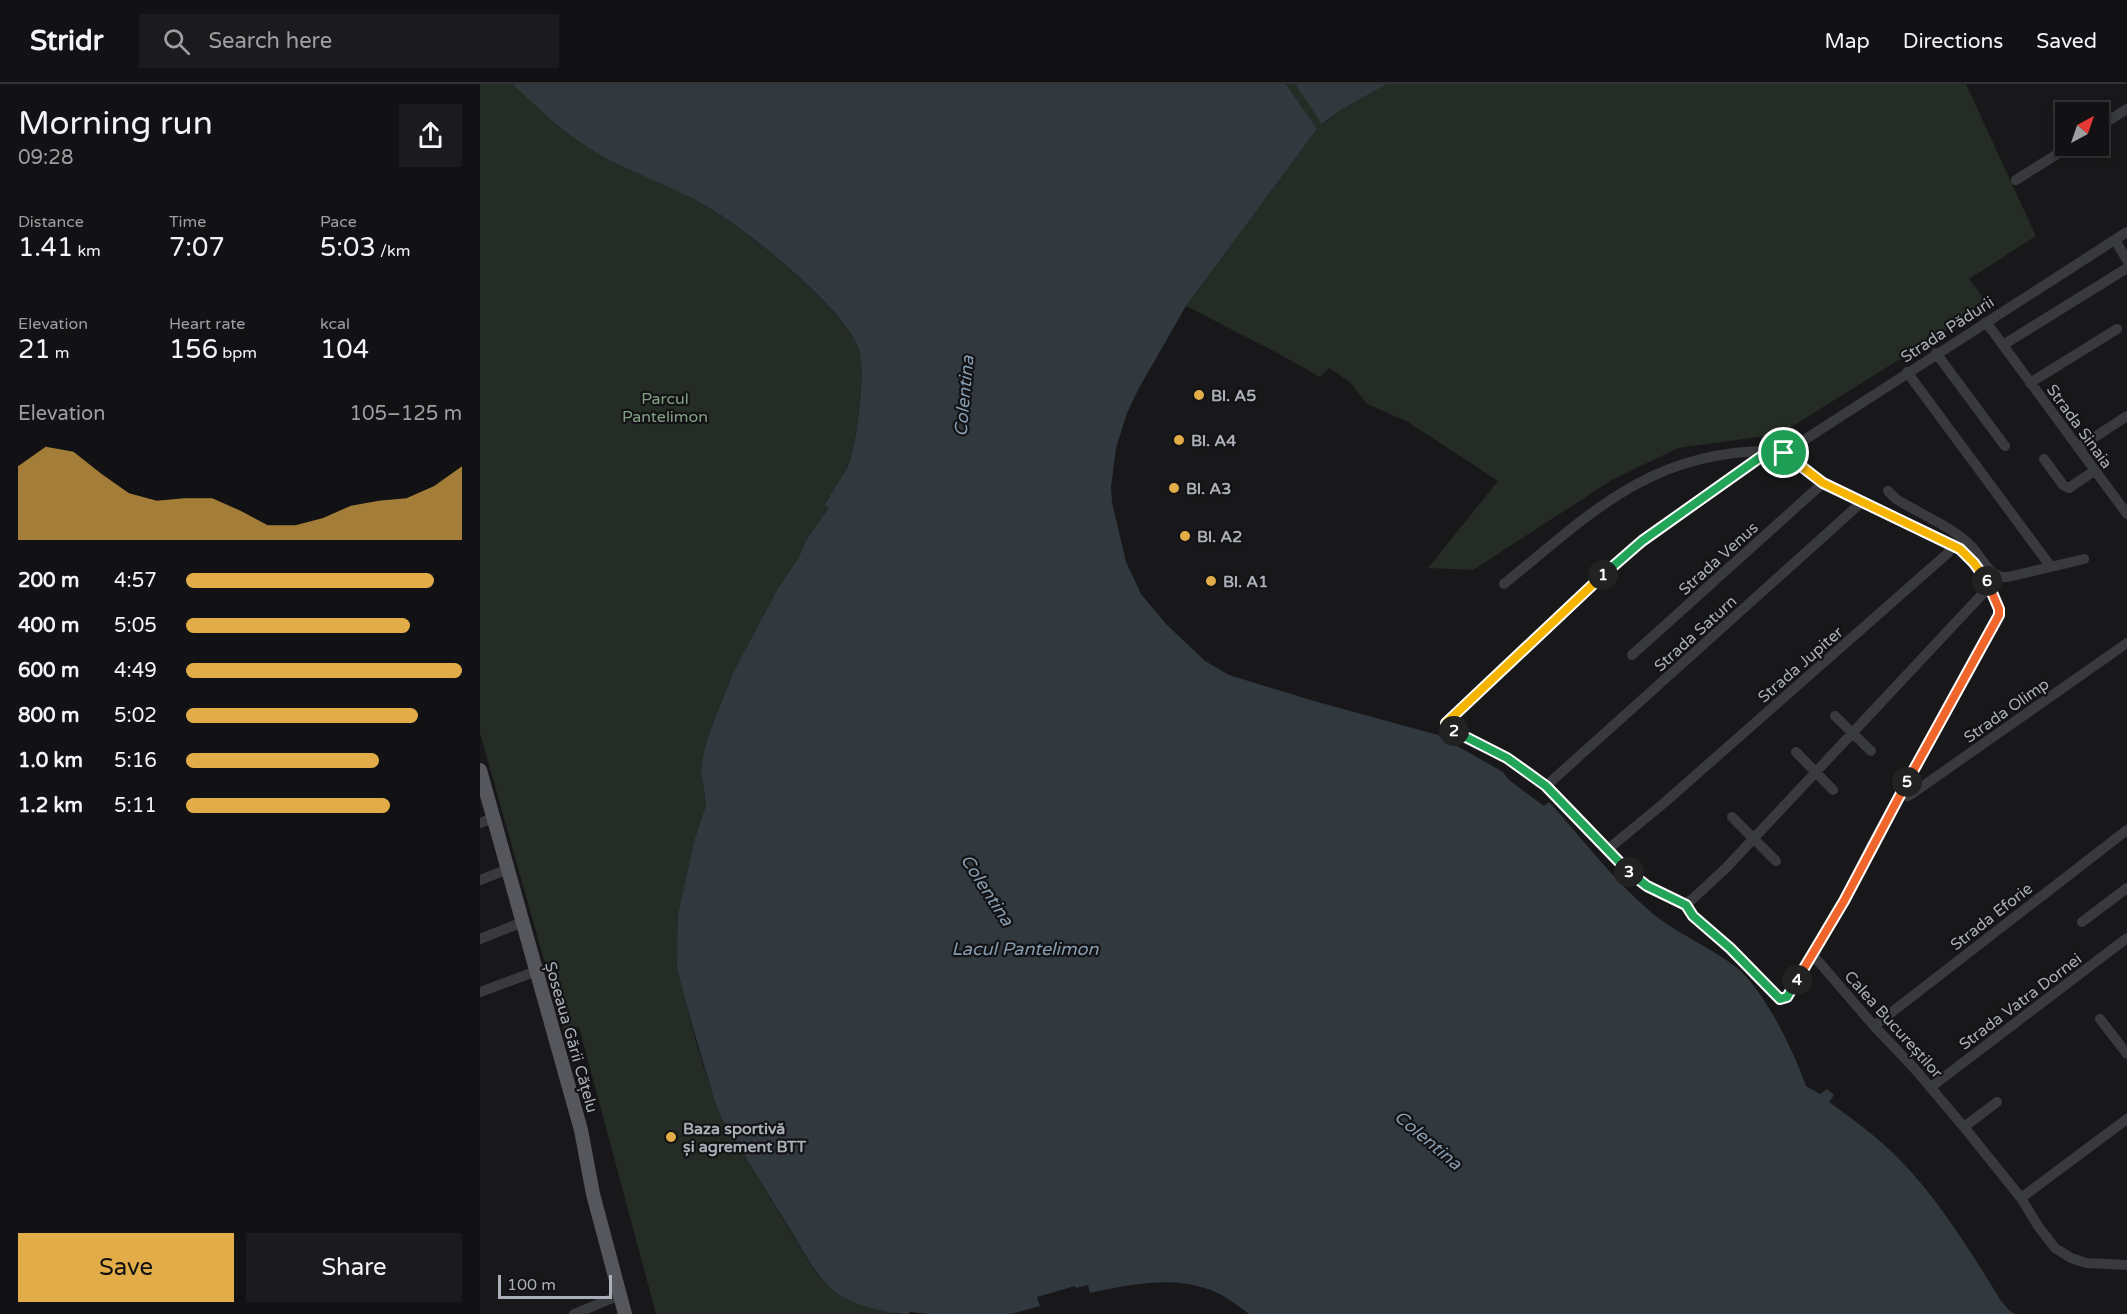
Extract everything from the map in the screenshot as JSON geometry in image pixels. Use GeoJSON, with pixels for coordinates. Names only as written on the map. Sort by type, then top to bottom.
{"type":"FeatureCollection","features":[{"type":"Feature","properties":{"kind":"main road","name":"Șoseaua Gării Cățelu"},"geometry":{"type":"LineString","coordinates":[[480,770],[581,1130],[593,1194],[625,1314]]}},
{"type":"Feature","properties":{"kind":"street"},"geometry":{"type":"LineString","coordinates":[[2109,120],[2127,109]]}},
{"type":"Feature","properties":{"kind":"street"},"geometry":{"type":"LineString","coordinates":[[2016,180],[2055,155]]}},
{"type":"Feature","properties":{"kind":"street","name":"Strada Pădurii"},"geometry":{"type":"LineString","coordinates":[[1504,584],[1607,501],[1645,479],[1675,466],[1700,459],[1777,450],[1907,372],[2127,232]]}},
{"type":"Feature","properties":{"kind":"street"},"geometry":{"type":"LineString","coordinates":[[2115,240],[2127,260]]}},
{"type":"Feature","properties":{"kind":"street"},"geometry":{"type":"LineString","coordinates":[[2003,345],[2127,268]]}},
{"type":"Feature","properties":{"kind":"street","name":"Strada Sinaia"},"geometry":{"type":"LineString","coordinates":[[1986,322],[2127,514]]}},
{"type":"Feature","properties":{"kind":"street","name":"Strada Sinaia"},"geometry":{"type":"LineString","coordinates":[[2030,383],[2117,329]]}},
{"type":"Feature","properties":{"kind":"street"},"geometry":{"type":"LineString","coordinates":[[1936,353],[2005,446]]}},
{"type":"Feature","properties":{"kind":"street"},"geometry":{"type":"LineString","coordinates":[[1907,372],[2051,567]]}},
{"type":"Feature","properties":{"kind":"street"},"geometry":{"type":"LineString","coordinates":[[2078,448],[2127,416]]}},
{"type":"Feature","properties":{"kind":"street"},"geometry":{"type":"LineString","coordinates":[[1777,450],[1823,483],[1953,544],[1974,563],[1999,609],[1999,615],[1844,901],[1790,994],[1780,999],[1730,948],[1693,916],[1686,905],[1647,886],[1635,877],[1546,786],[1507,758],[1458,734],[1446,723],[1628,553],[1777,450]]}},
{"type":"Feature","properties":{"kind":"street"},"geometry":{"type":"LineString","coordinates":[[2044,459],[2063,485],[2069,488],[2094,471]]}},
{"type":"Feature","properties":{"kind":"street","name":"Strada Venus"},"geometry":{"type":"LineString","coordinates":[[1632,655],[1823,483]]}},
{"type":"Feature","properties":{"kind":"street"},"geometry":{"type":"LineString","coordinates":[[1888,491],[1896,499],[1964,540],[1998,578],[2084,559]]}},
{"type":"Feature","properties":{"kind":"street","name":"Strada Saturn"},"geometry":{"type":"LineString","coordinates":[[1546,786],[1863,501]]}},
{"type":"Feature","properties":{"kind":"street","name":"Strada Jupiter"},"geometry":{"type":"LineString","coordinates":[[1607,850],[1664,803],[1948,553],[1953,544]]}},
{"type":"Feature","properties":{"kind":"street"},"geometry":{"type":"LineString","coordinates":[[1686,905],[1754,839],[1989,587]]}},
{"type":"Feature","properties":{"kind":"street","name":"Strada Olimp"},"geometry":{"type":"LineString","coordinates":[[1900,795],[1908,796],[1913,793],[2127,643]]}},
{"type":"Feature","properties":{"kind":"street"},"geometry":{"type":"LineString","coordinates":[[1836,716],[1871,751]]}},
{"type":"Feature","properties":{"kind":"street"},"geometry":{"type":"LineString","coordinates":[[1796,752],[1833,790]]}},
{"type":"Feature","properties":{"kind":"street"},"geometry":{"type":"LineString","coordinates":[[1732,817],[1776,861]]}},
{"type":"Feature","properties":{"kind":"street"},"geometry":{"type":"LineString","coordinates":[[480,823],[494,818]]}},
{"type":"Feature","properties":{"kind":"street","name":"Strada Eforie"},"geometry":{"type":"LineString","coordinates":[[1874,1026],[2127,830]]}},
{"type":"Feature","properties":{"kind":"street"},"geometry":{"type":"LineString","coordinates":[[480,880],[508,869]]}},
{"type":"Feature","properties":{"kind":"street"},"geometry":{"type":"LineString","coordinates":[[2082,922],[2127,888]]}},
{"type":"Feature","properties":{"kind":"street"},"geometry":{"type":"LineString","coordinates":[[480,939],[523,922]]}},
{"type":"Feature","properties":{"kind":"street","name":"Strada Vatra Dornei"},"geometry":{"type":"LineString","coordinates":[[1930,1087],[2127,938]]}},
{"type":"Feature","properties":{"kind":"street","name":"Calea Bucureștilor"},"geometry":{"type":"LineString","coordinates":[[1812,954],[1964,1127],[2021,1198],[2044,1235],[2060,1252],[2086,1263],[2124,1263]]}},
{"type":"Feature","properties":{"kind":"street"},"geometry":{"type":"LineString","coordinates":[[480,992],[537,971]]}},
{"type":"Feature","properties":{"kind":"street"},"geometry":{"type":"LineString","coordinates":[[2100,1019],[2127,1054]]}},
{"type":"Feature","properties":{"kind":"street"},"geometry":{"type":"LineString","coordinates":[[1964,1127],[1997,1102]]}},
{"type":"Feature","properties":{"kind":"street"},"geometry":{"type":"LineString","coordinates":[[2021,1198],[2127,1119]]}},
{"type":"Feature","properties":{"kind":"street"},"geometry":{"type":"LineString","coordinates":[[574,1314],[620,1295]]}},
{"type":"Feature","properties":{"kind":"green space","name":"Parcul Pantelimon"},"geometry":{"type":"Polygon","coordinates":[[[480,84],[512,84],[545,115],[581,143],[626,168],[703,204],[742,230],[816,293],[837,315],[852,336],[860,353],[862,377],[859,410],[848,465],[824,504],[829,507],[778,588],[734,671],[710,731],[701,770],[706,805],[695,838],[685,998],[701,1059],[722,1119],[814,1270],[822,1280],[844,1298],[899,1314],[656,1314],[579,1027],[564,1031],[480,733],[480,84]]]}},
{"type":"Feature","properties":{"kind":"green space"},"geometry":{"type":"Polygon","coordinates":[[[1286,84],[1295,84],[1323,124],[1339,111],[1387,84],[1966,84],[2036,236],[1969,279],[1988,304],[1780,434],[1678,448],[1612,480],[1473,570],[1428,568],[1498,481],[1408,422],[1367,404],[1350,382],[1329,368],[1320,377],[1186,306],[1317,129],[1286,84]]]}},
{"type":"Feature","properties":{"kind":"water","name":"Lacul Pantelimon"},"geometry":{"type":"Polygon","coordinates":[[[512,84],[1286,84],[1317,129],[1186,306],[1139,388],[1127,413],[1116,448],[1111,487],[1112,502],[1126,562],[1141,594],[1166,624],[1205,661],[1229,675],[1438,735],[1503,772],[1509,780],[1544,806],[1549,802],[1611,873],[1652,913],[1672,928],[1727,960],[1748,978],[1778,1023],[1806,1086],[1820,1094],[1827,1089],[1834,1095],[1829,1102],[1882,1143],[1913,1174],[1953,1226],[2001,1301],[2015,1314],[1249,1314],[1211,1290],[1191,1284],[1162,1282],[1090,1293],[1088,1285],[1076,1288],[1075,1286],[1037,1297],[1040,1306],[1012,1314],[910,1312],[908,1314],[872,1308],[838,1294],[818,1275],[808,1260],[722,1119],[714,1099],[677,968],[678,915],[695,838],[706,805],[701,770],[710,731],[734,671],[778,588],[829,507],[824,505],[848,466],[859,410],[862,377],[860,353],[852,336],[837,315],[816,293],[742,230],[703,204],[610,160],[581,143],[512,84]]]}},
{"type":"Feature","properties":{"kind":"water"},"geometry":{"type":"Polygon","coordinates":[[[1295,84],[1387,84],[1339,111],[1322,124],[1295,84]]]}},
{"type":"Feature","properties":{"kind":"place","name":"Bl. A5"},"geometry":{"type":"Point","coordinates":[1199,395]}},
{"type":"Feature","properties":{"kind":"place","name":"Bl. A4"},"geometry":{"type":"Point","coordinates":[1179,440]}},
{"type":"Feature","properties":{"kind":"place","name":"Bl. A3"},"geometry":{"type":"Point","coordinates":[1174,488]}},
{"type":"Feature","properties":{"kind":"place","name":"Bl. A2"},"geometry":{"type":"Point","coordinates":[1185,536]}},
{"type":"Feature","properties":{"kind":"place","name":"Bl. A1"},"geometry":{"type":"Point","coordinates":[1211,581]}},
{"type":"Feature","properties":{"kind":"place","name":"Baza sportivă și agrement BTT"},"geometry":{"type":"Point","coordinates":[671,1137]}},
{"type":"Feature","properties":{"kind":"route"},"geometry":{"type":"LineString","coordinates":[[1776,446],[1784,453],[1823,483],[1960,549],[1980,570],[2000,612],[1871,846],[1844,901],[1790,994],[1780,999],[1730,948],[1693,916],[1686,905],[1663,895],[1635,877],[1546,786],[1507,758],[1458,734],[1446,723],[1642,541],[1776,446]]}},
{"type":"Feature","properties":{"kind":"water label","name":"Colentina"},"geometry":{"type":"Point","coordinates":[964,396]}},
{"type":"Feature","properties":{"kind":"water label","name":"Colentina"},"geometry":{"type":"Point","coordinates":[987,890]}},
{"type":"Feature","properties":{"kind":"water label","name":"Colentina"},"geometry":{"type":"Point","coordinates":[1428,1140]}}]}
